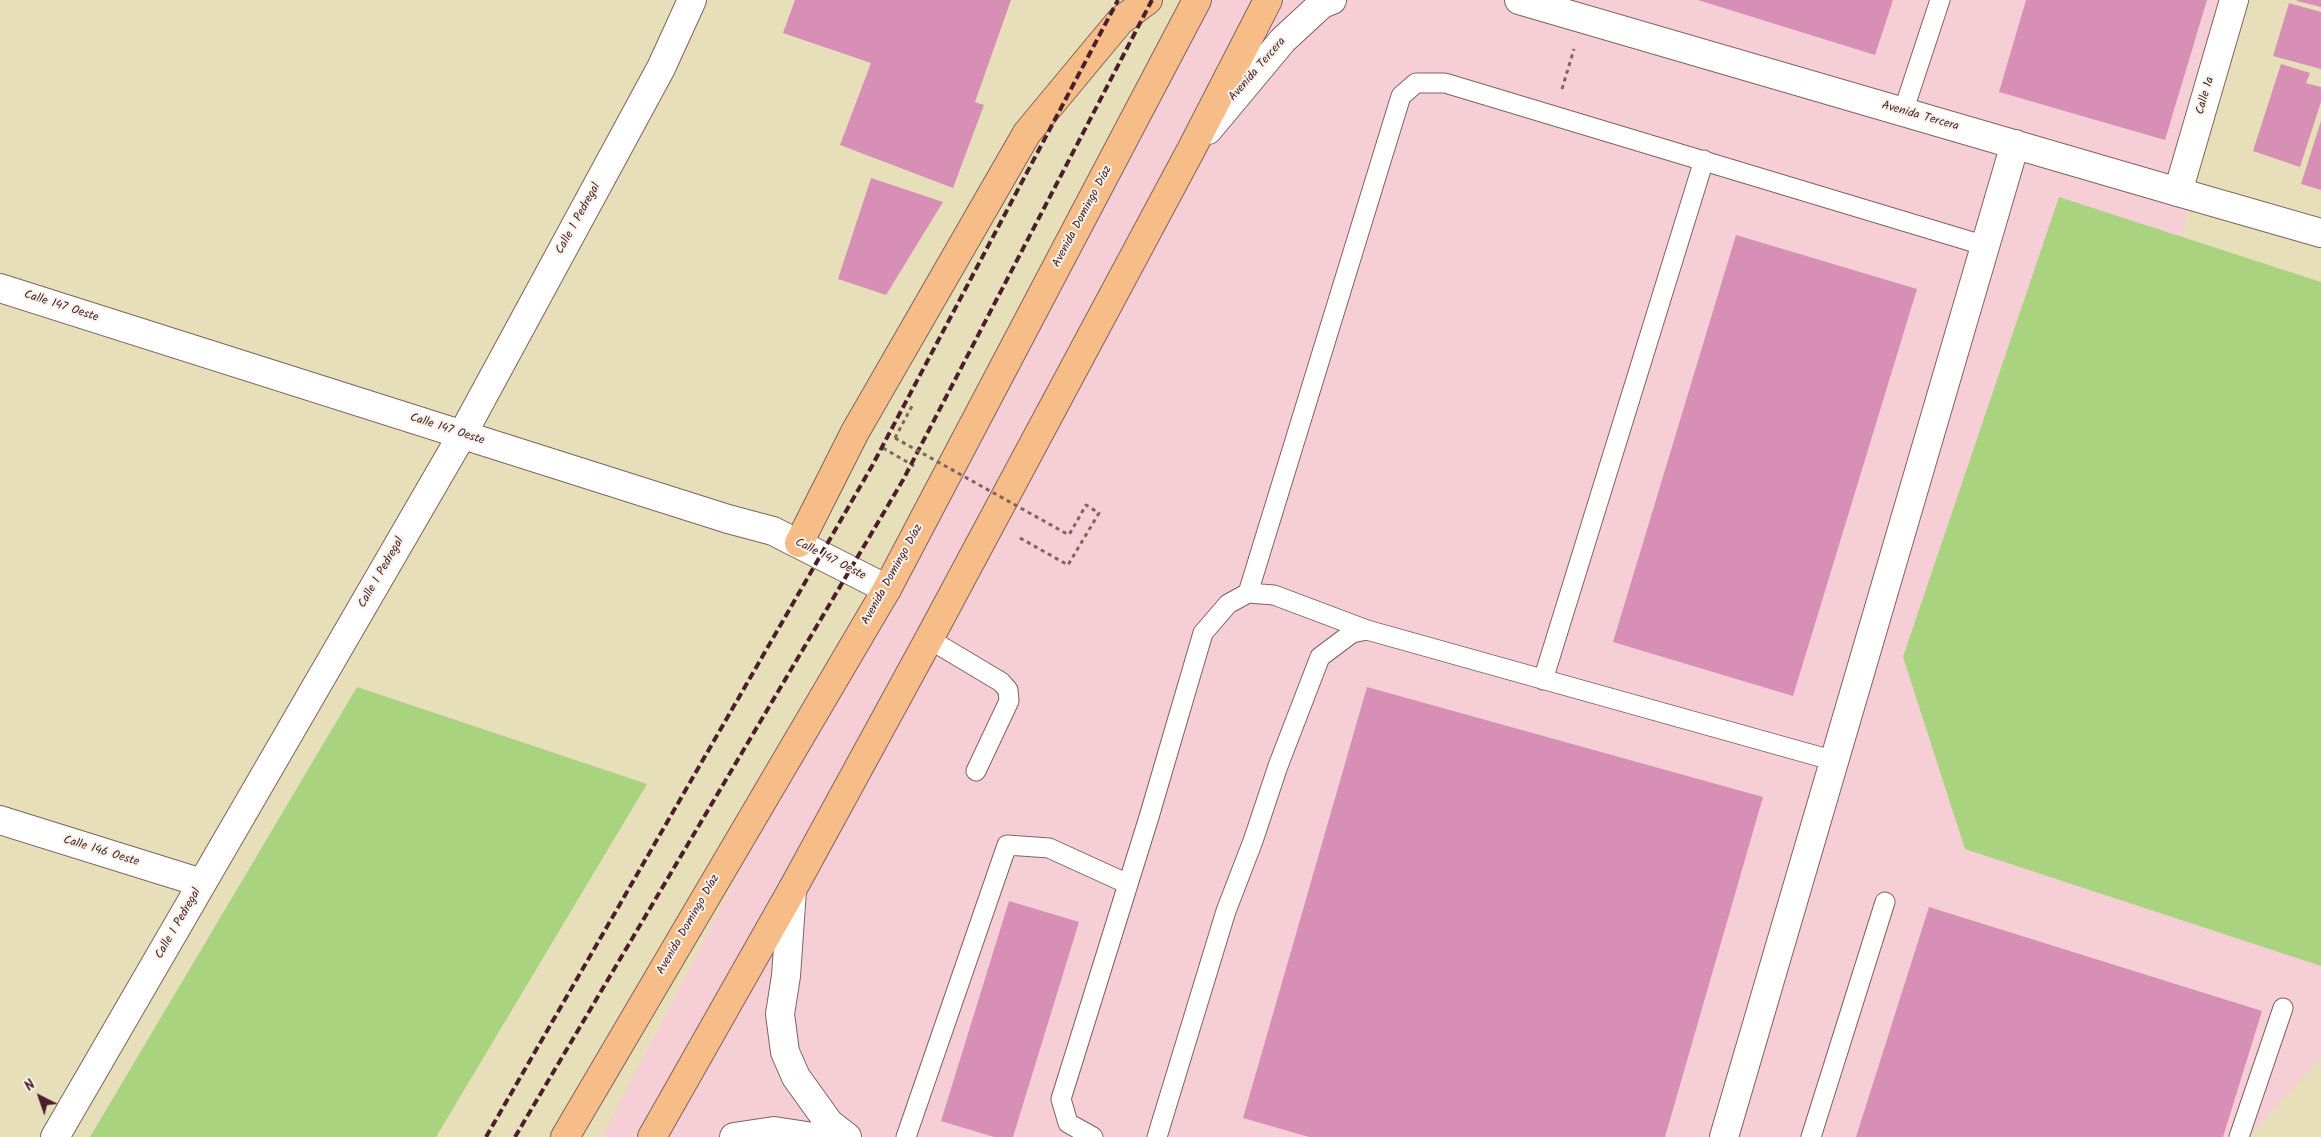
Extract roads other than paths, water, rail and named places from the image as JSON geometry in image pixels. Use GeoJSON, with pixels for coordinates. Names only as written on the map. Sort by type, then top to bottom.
{"type":"FeatureCollection","features":[{"type":"Feature","properties":{"kind":"main road"},"geometry":{"type":"LineString","coordinates":[[799,543],[855,432],[1027,133],[1120,21],[1148,0]]}},
{"type":"Feature","properties":{"kind":"main road","name":"Avenida Domingo Díaz"},"geometry":{"type":"LineString","coordinates":[[565,1137],[887,589],[1197,0]]}},
{"type":"Feature","properties":{"kind":"main road"},"geometry":{"type":"LineString","coordinates":[[652,1137],[792,890],[929,639],[1192,148],[1268,0]]}},
{"type":"Feature","properties":{"kind":"street","name":"Calle 1 Pedregal"},"geometry":{"type":"LineString","coordinates":[[55,1137],[462,435],[661,68],[692,0]]}},
{"type":"Feature","properties":{"kind":"street","name":"Avenida Tercera"},"geometry":{"type":"LineString","coordinates":[[1192,148],[1282,40],[1322,4],[1332,0]]}},
{"type":"Feature","properties":{"kind":"street","name":"Calle 1a"},"geometry":{"type":"LineString","coordinates":[[2178,192],[2234,0]]}},
{"type":"Feature","properties":{"kind":"street","name":"Avenida Tercera"},"geometry":{"type":"LineString","coordinates":[[1528,1],[1584,19],[2321,233]]}},
{"type":"Feature","properties":{"kind":"street"},"geometry":{"type":"LineString","coordinates":[[1724,1137],[2015,144]]}},
{"type":"Feature","properties":{"kind":"street","name":"Calle 147 Oeste"},"geometry":{"type":"LineString","coordinates":[[0,288],[728,519],[774,531],[887,589]]}},
{"type":"Feature","properties":{"kind":"street","name":"Calle 146 Oeste"},"geometry":{"type":"LineString","coordinates":[[0,820],[202,883]]}},
{"type":"Feature","properties":{"kind":"street"},"geometry":{"type":"LineString","coordinates":[[792,890],[786,976],[780,1014],[785,1052],[796,1077],[829,1123],[848,1137]]}},
{"type":"Feature","properties":{"kind":"street"},"geometry":{"type":"LineString","coordinates":[[734,1137],[774,1131],[813,1137]]}},
{"type":"Feature","properties":{"kind":"lane"},"geometry":{"type":"LineString","coordinates":[[1903,112],[1940,0]]}},
{"type":"Feature","properties":{"kind":"lane"},"geometry":{"type":"LineString","coordinates":[[1248,594],[1401,96],[1416,83],[1445,83],[1986,246]]}},
{"type":"Feature","properties":{"kind":"lane"},"geometry":{"type":"LineString","coordinates":[[1543,680],[1704,160]]}},
{"type":"Feature","properties":{"kind":"lane"},"geometry":{"type":"LineString","coordinates":[[1093,1137],[1068,1123],[1061,1099],[1203,633],[1228,604],[1248,594],[1274,595],[1367,630],[1835,761]]}},
{"type":"Feature","properties":{"kind":"lane"},"geometry":{"type":"LineString","coordinates":[[1157,1137],[1226,911],[1253,841],[1278,766],[1320,657],[1352,633],[1367,630]]}},
{"type":"Feature","properties":{"kind":"lane"},"geometry":{"type":"LineString","coordinates":[[929,639],[1001,682],[1008,690],[1009,701],[976,771]]}},
{"type":"Feature","properties":{"kind":"lane"},"geometry":{"type":"LineString","coordinates":[[906,1137],[1007,846],[1048,848],[1128,884]]}},
{"type":"Feature","properties":{"kind":"lane"},"geometry":{"type":"LineString","coordinates":[[1811,1137],[1885,902]]}},
{"type":"Feature","properties":{"kind":"lane"},"geometry":{"type":"LineString","coordinates":[[2240,1137],[2283,1008]]}},
{"type":"Feature","properties":{"kind":"railway"},"geometry":{"type":"LineString","coordinates":[[486,1137],[872,466],[1118,0]]}},
{"type":"Feature","properties":{"kind":"railway"},"geometry":{"type":"LineString","coordinates":[[515,1137],[903,480],[1152,0]]}}]}
